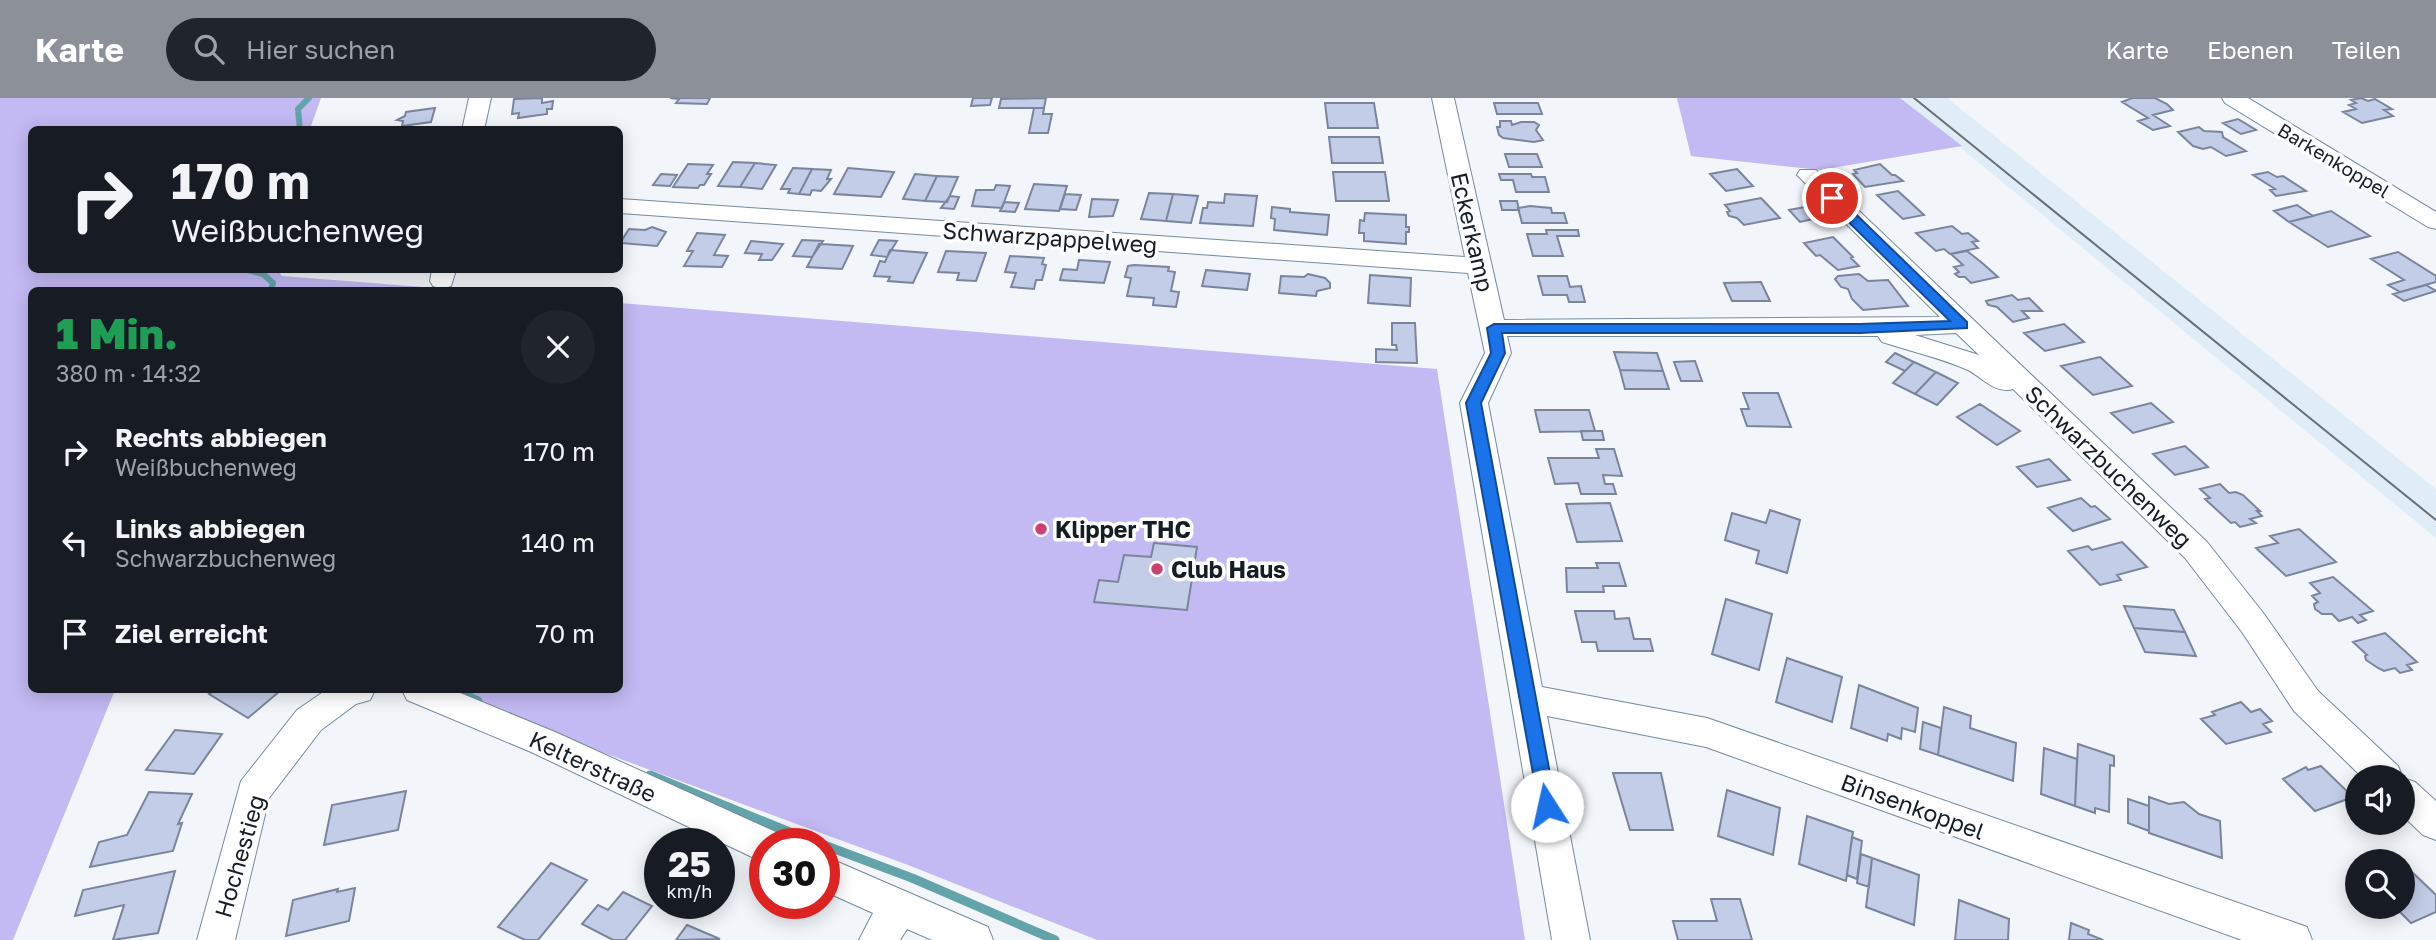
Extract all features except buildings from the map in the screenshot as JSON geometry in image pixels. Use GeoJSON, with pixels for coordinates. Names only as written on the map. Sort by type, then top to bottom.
{"type":"FeatureCollection","features":[{"type":"Feature","properties":{"kind":"street"},"geometry":{"type":"LineString","coordinates":[[474,126],[480,98]]}},
{"type":"Feature","properties":{"kind":"street","name":"Eckerkamp"},"geometry":{"type":"LineString","coordinates":[[1443,98],[1498,353],[1474,403],[1571,940]]}},
{"type":"Feature","properties":{"kind":"street","name":"Barkenkoppel"},"geometry":{"type":"LineString","coordinates":[[2233,98],[2436,222]]}},
{"type":"Feature","properties":{"kind":"street","name":"Schwarzbuchenweg"},"geometry":{"type":"LineString","coordinates":[[1808,175],[2196,550],[2253,623],[2306,701],[2373,765]]}},
{"type":"Feature","properties":{"kind":"street","name":"Schwarzpappelweg"},"geometry":{"type":"LineString","coordinates":[[623,206],[1481,266]]}},
{"type":"Feature","properties":{"kind":"street"},"geometry":{"type":"LineString","coordinates":[[1494,328],[1860,328],[1962,325]]}},
{"type":"Feature","properties":{"kind":"street"},"geometry":{"type":"LineString","coordinates":[[1860,328],[1913,341],[1977,364],[2048,406]]}},
{"type":"Feature","properties":{"kind":"street","name":"Hochestieg"},"geometry":{"type":"LineString","coordinates":[[216,940],[253,792],[309,720],[348,693]]}},
{"type":"Feature","properties":{"kind":"street","name":"Kelterstraße"},"geometry":{"type":"LineString","coordinates":[[426,693],[543,742],[749,838]]}},
{"type":"Feature","properties":{"kind":"street","name":"Binsenkoppel"},"geometry":{"type":"LineString","coordinates":[[1527,698],[1707,733],[2293,940]]}},
{"type":"Feature","properties":{"kind":"street"},"geometry":{"type":"LineString","coordinates":[[2415,804],[2436,824]]}},
{"type":"Feature","properties":{"kind":"street"},"geometry":{"type":"LineString","coordinates":[[840,880],[974,940]]}},
{"type":"Feature","properties":{"kind":"street"},"geometry":{"type":"LineString","coordinates":[[878,940],[899,907]]}},
{"type":"Feature","properties":{"kind":"shaded area"},"geometry":{"type":"Polygon","coordinates":[[[0,98],[321,98],[311,126],[28,126],[28,273],[280,273],[282,276],[423,287],[28,287],[28,693],[114,693],[13,940],[0,940],[0,98]]]}},
{"type":"Feature","properties":{"kind":"shaded area"},"geometry":{"type":"Polygon","coordinates":[[[1677,98],[1900,98],[1962,146],[1820,170],[1691,156],[1677,98]]]}},
{"type":"Feature","properties":{"kind":"shaded area"},"geometry":{"type":"Polygon","coordinates":[[[1900,98],[1947,98],[2436,489],[2436,538],[1900,98]]]}},
{"type":"Feature","properties":{"kind":"shaded area","name":"Klipper THC"},"geometry":{"type":"Polygon","coordinates":[[[623,303],[1437,369],[1525,940],[1097,940],[840,840],[840,828],[808,828],[501,715],[461,693],[623,693],[623,303]]]}},
{"type":"Feature","properties":{"kind":"waterway"},"geometry":{"type":"LineString","coordinates":[[300,126],[298,109],[309,98]]}},
{"type":"Feature","properties":{"kind":"waterway"},"geometry":{"type":"LineString","coordinates":[[259,273],[273,283],[272,287]]}},
{"type":"Feature","properties":{"kind":"waterway"},"geometry":{"type":"LineString","coordinates":[[461,693],[478,701]]}},
{"type":"Feature","properties":{"kind":"waterway"},"geometry":{"type":"LineString","coordinates":[[650,775],[780,828]]}},
{"type":"Feature","properties":{"kind":"waterway"},"geometry":{"type":"LineString","coordinates":[[840,851],[912,878],[1055,940]]}},
{"type":"Feature","properties":{"kind":"tram line"},"geometry":{"type":"LineString","coordinates":[[1914,98],[2436,520]]}},
{"type":"Feature","properties":{"kind":"place","name":"Klipper THC"},"geometry":{"type":"Point","coordinates":[1041,529]}},
{"type":"Feature","properties":{"kind":"place","name":"Club Haus"},"geometry":{"type":"Point","coordinates":[1157,569]}},
{"type":"Feature","properties":{"kind":"route"},"geometry":{"type":"LineString","coordinates":[[1547,806],[1474,403],[1498,353],[1494,328],[1860,328],[1962,325],[1832,198]]}}]}
